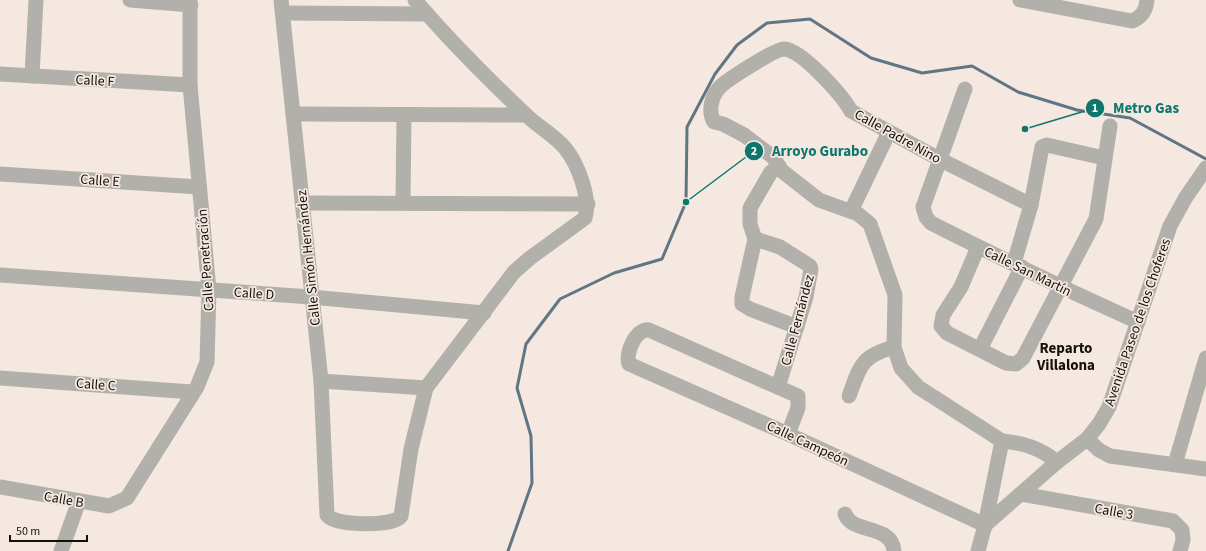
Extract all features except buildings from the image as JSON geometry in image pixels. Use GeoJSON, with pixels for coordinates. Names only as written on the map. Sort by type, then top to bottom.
{"type":"FeatureCollection","features":[{"type":"Feature","properties":{"kind":"street"},"geometry":{"type":"LineString","coordinates":[[32,76],[36,0]]}},
{"type":"Feature","properties":{"kind":"street"},"geometry":{"type":"LineString","coordinates":[[130,0],[191,2]]}},
{"type":"Feature","properties":{"kind":"street"},"geometry":{"type":"LineString","coordinates":[[321,380],[426,388],[514,272],[530,258],[585,218],[588,204],[580,178],[564,148],[526,115],[415,0]]}},
{"type":"Feature","properties":{"kind":"street"},"geometry":{"type":"LineString","coordinates":[[1020,0],[1070,5],[1132,21],[1141,17],[1147,0]]}},
{"type":"Feature","properties":{"kind":"street","name":"Calle Penetración"},"geometry":{"type":"LineString","coordinates":[[127,498],[192,392],[201,380],[207,362],[209,290],[190,85],[191,2]]}},
{"type":"Feature","properties":{"kind":"street"},"geometry":{"type":"LineString","coordinates":[[282,7],[427,14]]}},
{"type":"Feature","properties":{"kind":"street","name":"Calle Simón Hernández"},"geometry":{"type":"LineString","coordinates":[[282,7],[321,380],[328,517],[343,522],[372,523],[387,522],[399,518],[410,449],[426,388]]}},
{"type":"Feature","properties":{"kind":"street","name":"Calle Padre Nino"},"geometry":{"type":"LineString","coordinates":[[779,166],[773,157],[744,135],[723,124],[714,122],[710,116],[711,106],[720,86],[773,52],[785,49],[799,54],[847,104],[850,111],[940,160],[1030,205]]}},
{"type":"Feature","properties":{"kind":"street","name":"Calle F"},"geometry":{"type":"LineString","coordinates":[[0,74],[190,85]]}},
{"type":"Feature","properties":{"kind":"street"},"geometry":{"type":"LineString","coordinates":[[940,160],[965,89]]}},
{"type":"Feature","properties":{"kind":"street"},"geometry":{"type":"LineString","coordinates":[[293,114],[526,115]]}},
{"type":"Feature","properties":{"kind":"street"},"geometry":{"type":"LineString","coordinates":[[403,202],[404,115]]}},
{"type":"Feature","properties":{"kind":"street"},"geometry":{"type":"LineString","coordinates":[[978,246],[961,287],[940,320],[940,326],[947,333],[1011,364],[1020,363],[1096,219],[1110,126]]}},
{"type":"Feature","properties":{"kind":"street"},"geometry":{"type":"LineString","coordinates":[[851,212],[889,132]]}},
{"type":"Feature","properties":{"kind":"street"},"geometry":{"type":"LineString","coordinates":[[980,349],[1018,265],[1040,150],[1047,145],[1104,158]]}},
{"type":"Feature","properties":{"kind":"street","name":"Calle San Martín"},"geometry":{"type":"LineString","coordinates":[[940,160],[923,207],[923,212],[932,222],[1060,287],[1138,322]]}},
{"type":"Feature","properties":{"kind":"street"},"geometry":{"type":"LineString","coordinates":[[797,328],[750,309],[742,304],[742,297],[755,239],[750,224],[750,208],[772,172],[779,166],[819,200],[858,214],[870,224],[895,295],[894,347],[900,368],[918,387],[1002,441],[1030,445],[1044,452],[1057,462]]}},
{"type":"Feature","properties":{"kind":"street","name":"Avenida Paseo de los Choferes"},"geometry":{"type":"LineString","coordinates":[[985,525],[1057,462],[1087,439],[1099,424],[1109,407],[1170,226],[1186,197],[1204,171]]}},
{"type":"Feature","properties":{"kind":"street","name":"Calle E"},"geometry":{"type":"LineString","coordinates":[[0,174],[199,187]]}},
{"type":"Feature","properties":{"kind":"street"},"geometry":{"type":"LineString","coordinates":[[302,203],[403,202],[588,204]]}},
{"type":"Feature","properties":{"kind":"street","name":"Calle Fernández"},"geometry":{"type":"LineString","coordinates":[[755,239],[780,247],[810,266],[812,272],[797,328],[778,387]]}},
{"type":"Feature","properties":{"kind":"street","name":"Calle D"},"geometry":{"type":"LineString","coordinates":[[0,275],[312,297],[484,313]]}},
{"type":"Feature","properties":{"kind":"street","name":"Calle Campeón"},"geometry":{"type":"LineString","coordinates":[[778,387],[644,329],[639,332],[628,353],[627,359],[629,364],[788,434],[985,525]]}},
{"type":"Feature","properties":{"kind":"street"},"geometry":{"type":"LineString","coordinates":[[849,396],[857,374],[867,358],[872,354],[894,347]]}},
{"type":"Feature","properties":{"kind":"street"},"geometry":{"type":"LineString","coordinates":[[1175,464],[1206,358]]}},
{"type":"Feature","properties":{"kind":"street","name":"Calle C"},"geometry":{"type":"LineString","coordinates":[[0,378],[192,392]]}},
{"type":"Feature","properties":{"kind":"street"},"geometry":{"type":"LineString","coordinates":[[778,387],[798,396],[799,401],[788,434]]}},
{"type":"Feature","properties":{"kind":"street"},"geometry":{"type":"LineString","coordinates":[[1087,439],[1099,450],[1110,456],[1206,469]]}},
{"type":"Feature","properties":{"kind":"street"},"geometry":{"type":"LineString","coordinates":[[978,551],[985,525],[1002,441]]}},
{"type":"Feature","properties":{"kind":"street","name":"Calle B"},"geometry":{"type":"LineString","coordinates":[[0,488],[109,506],[127,498]]}},
{"type":"Feature","properties":{"kind":"street","name":"Calle 3"},"geometry":{"type":"LineString","coordinates":[[1021,494],[1173,521],[1182,530],[1183,540],[1180,551]]}},
{"type":"Feature","properties":{"kind":"street"},"geometry":{"type":"LineString","coordinates":[[62,551],[79,501]]}},
{"type":"Feature","properties":{"kind":"street"},"geometry":{"type":"LineString","coordinates":[[845,514],[848,521],[887,536],[894,544],[894,551]]}},
{"type":"Feature","properties":{"kind":"waterway"},"geometry":{"type":"LineString","coordinates":[[508,551],[532,483],[531,436],[517,388],[526,344],[560,299],[614,273],[662,259],[686,202],[687,127],[715,74],[737,45],[767,23],[810,19],[871,58],[922,73],[972,66],[1018,92],[1077,110],[1130,118],[1206,159]]}},
{"type":"Feature","properties":{"kind":"place","name":"Metro Gas"},"geometry":{"type":"Point","coordinates":[1025,129]}},
{"type":"Feature","properties":{"kind":"place","name":"Arroyo Gurabo"},"geometry":{"type":"Point","coordinates":[686,202]}},
{"type":"Feature","properties":{"kind":"district","name":"Reparto Villalona"},"geometry":{"type":"Point","coordinates":[1066,356]}}]}
